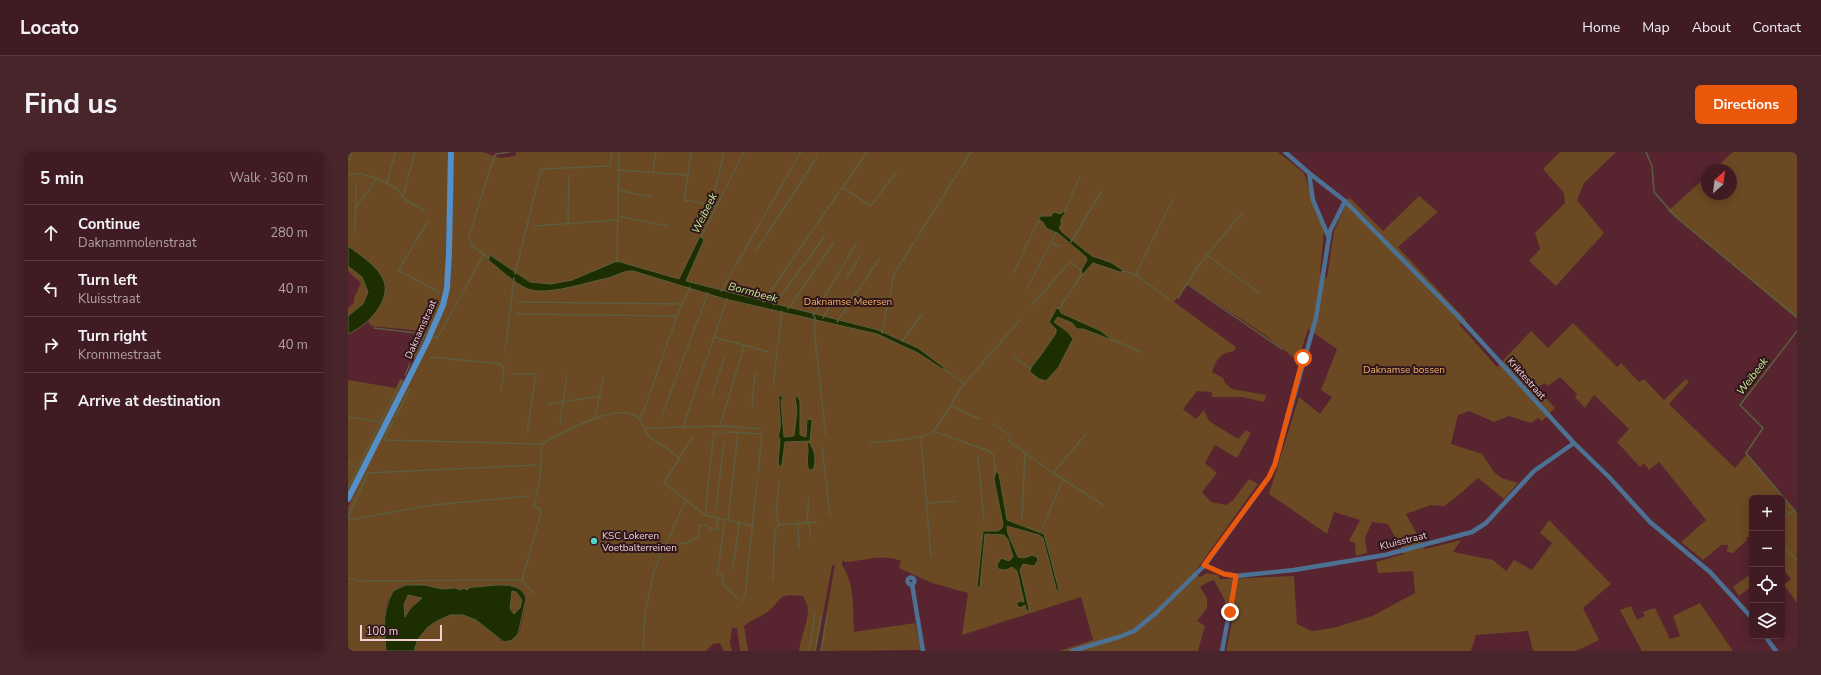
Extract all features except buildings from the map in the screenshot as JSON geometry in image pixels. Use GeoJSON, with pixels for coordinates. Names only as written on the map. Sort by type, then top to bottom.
{"type":"FeatureCollection","features":[{"type":"Feature","properties":{"kind":"street","name":"Daknamstraat"},"geometry":{"type":"LineString","coordinates":[[348,499],[427,342],[443,305],[447,288],[451,152]]}},
{"type":"Feature","properties":{"kind":"street","name":"Kriktestraat"},"geometry":{"type":"LineString","coordinates":[[1285,152],[1345,201],[1456,314],[1574,443],[1609,477],[1650,522],[1710,572],[1749,615]]}},
{"type":"Feature","properties":{"kind":"street"},"geometry":{"type":"LineString","coordinates":[[1309,173],[1314,200],[1329,238]]}},
{"type":"Feature","properties":{"kind":"street"},"geometry":{"type":"LineString","coordinates":[[1072,651],[1134,631],[1156,613],[1204,565],[1242,511],[1262,488],[1275,464],[1316,318],[1330,231],[1345,201]]}},
{"type":"Feature","properties":{"kind":"street","name":"Kluisstraat"},"geometry":{"type":"LineString","coordinates":[[1204,565],[1224,574],[1236,576],[1294,570],[1385,555],[1472,532],[1486,523],[1534,471],[1574,443]]}},
{"type":"Feature","properties":{"kind":"street"},"geometry":{"type":"LineString","coordinates":[[1222,651],[1236,576]]}},
{"type":"Feature","properties":{"kind":"street"},"geometry":{"type":"LineString","coordinates":[[912,584],[923,651]]}},
{"type":"Feature","properties":{"kind":"street"},"geometry":{"type":"LineString","coordinates":[[1767,639],[1776,651]]}},
{"type":"Feature","properties":{"kind":"green space"},"geometry":{"type":"Polygon","coordinates":[[[348,152],[449,152],[445,282],[440,307],[415,359],[411,357],[423,331],[371,326],[368,322],[373,315],[362,258],[348,246],[348,152]]]}},
{"type":"Feature","properties":{"kind":"green space"},"geometry":{"type":"Polygon","coordinates":[[[454,152],[483,152],[500,158],[515,156],[516,152],[1278,152],[1304,173],[1324,231],[1320,273],[1327,278],[1334,231],[1349,197],[1383,231],[1419,196],[1438,212],[1398,247],[1466,320],[1459,324],[1497,367],[1531,331],[1548,348],[1573,323],[1617,367],[1621,363],[1639,382],[1644,379],[1664,400],[1686,379],[1689,382],[1669,404],[1735,468],[1747,454],[1782,495],[1749,495],[1749,536],[1746,538],[1747,540],[1733,553],[1727,552],[1728,545],[1721,545],[1703,560],[1681,542],[1706,520],[1659,462],[1649,470],[1644,463],[1640,467],[1617,442],[1629,429],[1594,395],[1585,408],[1575,397],[1577,394],[1560,377],[1548,386],[1544,383],[1537,388],[1555,408],[1542,421],[1538,418],[1531,423],[1509,416],[1494,422],[1469,411],[1458,415],[1451,444],[1482,454],[1494,472],[1502,478],[1518,483],[1504,499],[1478,478],[1444,506],[1431,505],[1406,514],[1425,549],[1461,540],[1453,552],[1493,560],[1506,571],[1514,560],[1532,570],[1552,543],[1540,533],[1549,520],[1611,584],[1583,608],[1599,640],[1576,651],[1533,651],[1528,631],[1476,635],[1471,651],[1226,651],[1233,617],[1223,615],[1225,601],[1214,580],[1200,587],[1207,598],[1207,608],[1197,621],[1205,626],[1198,651],[1059,651],[1093,640],[1081,597],[962,635],[968,593],[932,583],[899,568],[901,561],[880,558],[845,562],[843,560],[842,565],[851,588],[854,632],[915,623],[921,650],[820,651],[835,564],[832,566],[816,651],[799,651],[808,609],[803,596],[794,595],[780,598],[766,613],[744,626],[748,651],[740,651],[737,628],[732,628],[730,643],[732,651],[724,651],[720,643],[713,644],[706,651],[414,651],[418,639],[428,627],[436,621],[450,615],[463,615],[476,620],[484,625],[501,641],[507,642],[516,637],[520,631],[526,601],[509,585],[471,587],[466,590],[460,590],[406,585],[397,588],[391,594],[387,603],[384,623],[386,651],[348,651],[348,507],[450,287],[454,152]],[[1188,284],[1174,302],[1236,347],[1234,351],[1225,353],[1219,358],[1212,372],[1223,378],[1225,383],[1232,389],[1266,395],[1264,402],[1242,397],[1212,397],[1212,392],[1197,391],[1183,409],[1196,419],[1204,410],[1209,421],[1238,439],[1246,430],[1251,433],[1237,458],[1215,445],[1205,463],[1217,473],[1202,492],[1211,502],[1226,505],[1233,500],[1249,479],[1258,484],[1194,573],[1200,577],[1207,573],[1218,575],[1220,579],[1294,576],[1297,624],[1312,631],[1333,628],[1372,616],[1415,593],[1413,571],[1378,573],[1376,562],[1404,554],[1388,524],[1372,522],[1365,538],[1367,553],[1356,556],[1355,543],[1349,541],[1360,520],[1334,512],[1327,534],[1269,494],[1299,397],[1320,414],[1332,397],[1321,390],[1337,349],[1308,329],[1298,361],[1265,335],[1188,284]]]}},
{"type":"Feature","properties":{"kind":"green space"},"geometry":{"type":"Polygon","coordinates":[[[1560,152],[1616,152],[1584,183],[1577,200],[1604,233],[1556,286],[1529,261],[1540,249],[1535,233],[1565,203],[1564,193],[1543,169],[1560,152]]]}},
{"type":"Feature","properties":{"kind":"green space"},"geometry":{"type":"Polygon","coordinates":[[[1733,152],[1797,152],[1797,319],[1668,211],[1701,181],[1701,200],[1737,200],[1737,164],[1720,164],[1733,152]]]}},
{"type":"Feature","properties":{"kind":"green space"},"geometry":{"type":"Polygon","coordinates":[[[348,266],[362,277],[368,292],[363,304],[348,316],[348,308],[354,303],[354,298],[361,283],[348,271],[348,266]]]}},
{"type":"Feature","properties":{"kind":"green space"},"geometry":{"type":"Polygon","coordinates":[[[400,379],[404,381],[348,495],[348,380],[396,388],[400,379]]]}},
{"type":"Feature","properties":{"kind":"green space"},"geometry":{"type":"Polygon","coordinates":[[[1785,499],[1797,513],[1797,603],[1785,586],[1785,584],[1791,579],[1785,572],[1785,499]]]}},
{"type":"Feature","properties":{"kind":"green space"},"geometry":{"type":"Polygon","coordinates":[[[1749,575],[1749,588],[1739,596],[1733,587],[1749,575]]]}},
{"type":"Feature","properties":{"kind":"green space"},"geometry":{"type":"Polygon","coordinates":[[[512,591],[516,592],[522,600],[520,608],[514,614],[510,609],[512,591]]]}},
{"type":"Feature","properties":{"kind":"green space"},"geometry":{"type":"Polygon","coordinates":[[[408,595],[422,598],[410,608],[405,617],[404,605],[408,595]]]}},
{"type":"Feature","properties":{"kind":"green space"},"geometry":{"type":"Polygon","coordinates":[[[1700,603],[1733,651],[1642,651],[1620,610],[1631,606],[1637,620],[1645,616],[1643,612],[1655,608],[1670,639],[1680,636],[1673,616],[1700,603]]]}},
{"type":"Feature","properties":{"kind":"shaded area"},"geometry":{"type":"Polygon","coordinates":[[[1063,211],[1066,212],[1061,219],[1061,225],[1059,228],[1063,233],[1092,256],[1110,262],[1124,271],[1120,272],[1093,263],[1082,275],[1081,271],[1087,260],[1086,257],[1059,234],[1046,228],[1043,222],[1038,220],[1041,216],[1051,216],[1054,212],[1061,214],[1063,211]]]}},
{"type":"Feature","properties":{"kind":"shaded area"},"geometry":{"type":"Polygon","coordinates":[[[700,236],[704,240],[686,281],[878,330],[918,348],[946,369],[944,370],[918,353],[877,334],[725,299],[633,271],[566,288],[536,291],[523,287],[488,260],[490,255],[530,282],[551,284],[572,280],[617,261],[679,279],[700,236]]]}},
{"type":"Feature","properties":{"kind":"shaded area"},"geometry":{"type":"Polygon","coordinates":[[[348,246],[376,268],[385,285],[385,294],[382,303],[370,319],[348,334],[348,316],[363,304],[368,292],[362,277],[348,266],[348,246]]]}},
{"type":"Feature","properties":{"kind":"shaded area"},"geometry":{"type":"Polygon","coordinates":[[[1059,308],[1061,313],[1101,331],[1112,340],[1083,329],[1077,329],[1072,323],[1058,317],[1054,322],[1068,332],[1073,339],[1058,368],[1046,381],[1039,379],[1030,372],[1030,369],[1056,333],[1056,329],[1049,322],[1056,309],[1059,308]]]}},
{"type":"Feature","properties":{"kind":"shaded area"},"geometry":{"type":"Polygon","coordinates":[[[779,395],[783,397],[781,401],[784,437],[794,436],[797,411],[795,397],[797,396],[800,401],[800,435],[806,437],[807,420],[812,419],[810,441],[785,442],[782,465],[780,467],[778,463],[780,439],[778,436],[780,428],[779,395]]]}},
{"type":"Feature","properties":{"kind":"shaded area"},"geometry":{"type":"Polygon","coordinates":[[[809,442],[813,448],[815,457],[814,468],[811,470],[809,470],[807,463],[807,443],[809,442]]]}},
{"type":"Feature","properties":{"kind":"shaded area"},"geometry":{"type":"Polygon","coordinates":[[[996,471],[999,474],[1007,520],[1044,534],[1059,590],[1057,592],[1043,538],[1039,535],[1007,526],[1008,534],[1018,557],[1024,558],[1032,555],[1037,557],[1038,560],[1034,566],[1023,564],[1020,570],[1029,609],[1027,612],[1025,605],[1020,608],[1016,604],[1020,601],[1024,602],[1017,571],[1012,567],[1006,570],[998,569],[997,565],[1001,558],[1009,561],[1013,557],[1008,540],[1004,535],[985,534],[980,587],[977,587],[983,531],[998,531],[1002,528],[1003,524],[994,479],[996,471]]]}},
{"type":"Feature","properties":{"kind":"shaded area"},"geometry":{"type":"Polygon","coordinates":[[[406,585],[425,585],[442,589],[455,588],[460,590],[464,588],[466,590],[471,587],[502,585],[517,588],[526,598],[518,634],[512,640],[504,642],[476,620],[463,615],[450,615],[428,627],[418,639],[414,651],[386,651],[385,614],[393,591],[406,585]],[[512,591],[510,609],[514,614],[520,608],[522,600],[516,592],[512,591]],[[408,595],[404,605],[405,617],[410,609],[422,598],[408,595]]]}},
{"type":"Feature","properties":{"kind":"waterway"},"geometry":{"type":"LineString","coordinates":[[348,162],[352,152]]}},
{"type":"Feature","properties":{"kind":"waterway"},"geometry":{"type":"LineString","coordinates":[[387,183],[395,152]]}},
{"type":"Feature","properties":{"kind":"waterway"},"geometry":{"type":"LineString","coordinates":[[403,196],[415,152]]}},
{"type":"Feature","properties":{"kind":"waterway","name":"Bormbeek"},"geometry":{"type":"LineString","coordinates":[[489,258],[471,245],[469,236],[493,160],[496,154],[509,152]]}},
{"type":"Feature","properties":{"kind":"waterway"},"geometry":{"type":"LineString","coordinates":[[515,274],[541,169],[610,166],[612,152]]}},
{"type":"Feature","properties":{"kind":"waterway"},"geometry":{"type":"LineString","coordinates":[[617,262],[619,152]]}},
{"type":"Feature","properties":{"kind":"waterway"},"geometry":{"type":"LineString","coordinates":[[653,172],[656,152]]}},
{"type":"Feature","properties":{"kind":"waterway"},"geometry":{"type":"LineString","coordinates":[[688,175],[691,152]]}},
{"type":"Feature","properties":{"kind":"waterway"},"geometry":{"type":"LineString","coordinates":[[712,205],[724,152]]}},
{"type":"Feature","properties":{"kind":"waterway","name":"Weibeek"},"geometry":{"type":"LineString","coordinates":[[701,237],[744,152]]}},
{"type":"Feature","properties":{"kind":"waterway"},"geometry":{"type":"LineString","coordinates":[[721,291],[801,152]]}},
{"type":"Feature","properties":{"kind":"waterway"},"geometry":{"type":"LineString","coordinates":[[763,302],[867,152]]}},
{"type":"Feature","properties":{"kind":"waterway"},"geometry":{"type":"LineString","coordinates":[[882,333],[894,274],[971,152]]}},
{"type":"Feature","properties":{"kind":"waterway","name":"Weibeek"},"geometry":{"type":"LineString","coordinates":[[1646,152],[1652,166],[1654,192],[1676,217],[1797,317]]}},
{"type":"Feature","properties":{"kind":"waterway"},"geometry":{"type":"LineString","coordinates":[[756,251],[817,157]]}},
{"type":"Feature","properties":{"kind":"waterway"},"geometry":{"type":"LineString","coordinates":[[618,170],[688,175],[684,200],[716,206]]}},
{"type":"Feature","properties":{"kind":"waterway"},"geometry":{"type":"LineString","coordinates":[[842,187],[871,206],[896,172]]}},
{"type":"Feature","properties":{"kind":"waterway"},"geometry":{"type":"LineString","coordinates":[[348,174],[362,174],[373,177],[396,188],[406,200],[425,211]]}},
{"type":"Feature","properties":{"kind":"waterway"},"geometry":{"type":"LineString","coordinates":[[568,223],[569,175]]}},
{"type":"Feature","properties":{"kind":"waterway"},"geometry":{"type":"LineString","coordinates":[[1064,212],[1080,177]]}},
{"type":"Feature","properties":{"kind":"waterway"},"geometry":{"type":"LineString","coordinates":[[355,208],[370,189],[376,178]]}},
{"type":"Feature","properties":{"kind":"waterway"},"geometry":{"type":"LineString","coordinates":[[355,233],[356,184]]}},
{"type":"Feature","properties":{"kind":"waterway"},"geometry":{"type":"LineString","coordinates":[[618,190],[651,197]]}},
{"type":"Feature","properties":{"kind":"waterway"},"geometry":{"type":"LineString","coordinates":[[1071,242],[1101,192]]}},
{"type":"Feature","properties":{"kind":"waterway"},"geometry":{"type":"LineString","coordinates":[[1136,274],[1173,199]]}},
{"type":"Feature","properties":{"kind":"waterway"},"geometry":{"type":"LineString","coordinates":[[1178,298],[1198,266],[1243,212]]}},
{"type":"Feature","properties":{"kind":"waterway"},"geometry":{"type":"LineString","coordinates":[[618,216],[667,226]]}},
{"type":"Feature","properties":{"kind":"waterway"},"geometry":{"type":"LineString","coordinates":[[534,226],[617,220]]}},
{"type":"Feature","properties":{"kind":"waterway"},"geometry":{"type":"LineString","coordinates":[[1013,274],[1037,223],[1040,220]]}},
{"type":"Feature","properties":{"kind":"waterway"},"geometry":{"type":"LineString","coordinates":[[398,271],[428,221]]}},
{"type":"Feature","properties":{"kind":"waterway"},"geometry":{"type":"LineString","coordinates":[[1027,288],[1056,233]]}},
{"type":"Feature","properties":{"kind":"waterway"},"geometry":{"type":"LineString","coordinates":[[774,305],[825,236]]}},
{"type":"Feature","properties":{"kind":"waterway"},"geometry":{"type":"LineString","coordinates":[[788,309],[834,242]]}},
{"type":"Feature","properties":{"kind":"waterway"},"geometry":{"type":"LineString","coordinates":[[1051,243],[1060,246]]}},
{"type":"Feature","properties":{"kind":"waterway"},"geometry":{"type":"LineString","coordinates":[[813,316],[856,244]]}},
{"type":"Feature","properties":{"kind":"waterway"},"geometry":{"type":"LineString","coordinates":[[432,338],[438,337],[484,254]]}},
{"type":"Feature","properties":{"kind":"waterway"},"geometry":{"type":"LineString","coordinates":[[847,278],[860,256]]}},
{"type":"Feature","properties":{"kind":"waterway"},"geometry":{"type":"LineString","coordinates":[[1208,256],[1261,294]]}},
{"type":"Feature","properties":{"kind":"waterway"},"geometry":{"type":"LineString","coordinates":[[837,322],[879,259]]}},
{"type":"Feature","properties":{"kind":"waterway","name":"Bormbeek"},"geometry":{"type":"LineString","coordinates":[[1032,305],[1071,262],[1081,271],[1082,275]]}},
{"type":"Feature","properties":{"kind":"waterway"},"geometry":{"type":"LineString","coordinates":[[398,270],[439,292]]}},
{"type":"Feature","properties":{"kind":"waterway"},"geometry":{"type":"LineString","coordinates":[[1123,271],[1136,275],[1169,299]]}},
{"type":"Feature","properties":{"kind":"waterway"},"geometry":{"type":"LineString","coordinates":[[1059,309],[1082,274]]}},
{"type":"Feature","properties":{"kind":"waterway"},"geometry":{"type":"LineString","coordinates":[[505,353],[514,278]]}},
{"type":"Feature","properties":{"kind":"waterway"},"geometry":{"type":"LineString","coordinates":[[1187,284],[1282,349]]}},
{"type":"Feature","properties":{"kind":"waterway"},"geometry":{"type":"LineString","coordinates":[[639,420],[677,316],[690,287]]}},
{"type":"Feature","properties":{"kind":"waterway"},"geometry":{"type":"LineString","coordinates":[[661,418],[708,293]]}},
{"type":"Feature","properties":{"kind":"waterway"},"geometry":{"type":"LineString","coordinates":[[823,318],[835,297]]}},
{"type":"Feature","properties":{"kind":"waterway"},"geometry":{"type":"LineString","coordinates":[[683,427],[727,299]]}},
{"type":"Feature","properties":{"kind":"waterway"},"geometry":{"type":"LineString","coordinates":[[517,302],[682,304]]}},
{"type":"Feature","properties":{"kind":"waterway"},"geometry":{"type":"LineString","coordinates":[[773,386],[782,311]]}},
{"type":"Feature","properties":{"kind":"waterway"},"geometry":{"type":"LineString","coordinates":[[902,341],[923,313]]}},
{"type":"Feature","properties":{"kind":"waterway"},"geometry":{"type":"LineString","coordinates":[[516,314],[677,316]]}},
{"type":"Feature","properties":{"kind":"waterway"},"geometry":{"type":"LineString","coordinates":[[815,317],[815,339],[826,437]]}},
{"type":"Feature","properties":{"kind":"waterway","name":"Bormbeek"},"geometry":{"type":"LineString","coordinates":[[944,369],[964,384],[1021,319]]}},
{"type":"Feature","properties":{"kind":"waterway"},"geometry":{"type":"LineString","coordinates":[[374,328],[425,334]]}},
{"type":"Feature","properties":{"kind":"waterway","name":"Weibeek"},"geometry":{"type":"LineString","coordinates":[[1781,495],[1746,453],[1763,428],[1740,405],[1797,331]]}},
{"type":"Feature","properties":{"kind":"waterway"},"geometry":{"type":"LineString","coordinates":[[413,358],[425,334],[427,335]]}},
{"type":"Feature","properties":{"kind":"waterway"},"geometry":{"type":"LineString","coordinates":[[714,337],[769,352]]}},
{"type":"Feature","properties":{"kind":"waterway"},"geometry":{"type":"LineString","coordinates":[[1111,339],[1140,352]]}},
{"type":"Feature","properties":{"kind":"waterway"},"geometry":{"type":"LineString","coordinates":[[720,426],[744,346]]}},
{"type":"Feature","properties":{"kind":"waterway"},"geometry":{"type":"LineString","coordinates":[[1012,356],[1031,369]]}},
{"type":"Feature","properties":{"kind":"waterway"},"geometry":{"type":"LineString","coordinates":[[431,357],[501,364],[504,368],[501,390]]}},
{"type":"Feature","properties":{"kind":"waterway"},"geometry":{"type":"LineString","coordinates":[[712,395],[724,358]]}},
{"type":"Feature","properties":{"kind":"waterway"},"geometry":{"type":"LineString","coordinates":[[405,375],[410,364]]}},
{"type":"Feature","properties":{"kind":"waterway"},"geometry":{"type":"LineString","coordinates":[[752,406],[755,373]]}},
{"type":"Feature","properties":{"kind":"waterway"},"geometry":{"type":"LineString","coordinates":[[514,374],[536,374],[527,433]]}},
{"type":"Feature","properties":{"kind":"waterway"},"geometry":{"type":"LineString","coordinates":[[560,423],[567,375]]}},
{"type":"Feature","properties":{"kind":"waterway"},"geometry":{"type":"LineString","coordinates":[[595,419],[603,378]]}},
{"type":"Feature","properties":{"kind":"waterway"},"geometry":{"type":"LineString","coordinates":[[348,488],[402,380]]}},
{"type":"Feature","properties":{"kind":"waterway"},"geometry":{"type":"LineString","coordinates":[[870,443],[903,440],[928,434],[933,431],[942,420],[964,384]]}},
{"type":"Feature","properties":{"kind":"waterway"},"geometry":{"type":"LineString","coordinates":[[396,416],[410,389]]}},
{"type":"Feature","properties":{"kind":"waterway"},"geometry":{"type":"LineString","coordinates":[[548,404],[600,396]]}},
{"type":"Feature","properties":{"kind":"waterway"},"geometry":{"type":"LineString","coordinates":[[950,405],[979,419]]}},
{"type":"Feature","properties":{"kind":"waterway"},"geometry":{"type":"LineString","coordinates":[[534,594],[522,580],[541,513],[540,509],[534,507],[540,478],[542,444],[585,422],[610,414],[627,413],[640,419],[650,437],[673,452],[679,459],[664,483],[705,515],[725,520],[717,574],[722,575],[723,585],[739,599]]}},
{"type":"Feature","properties":{"kind":"waterway"},"geometry":{"type":"LineString","coordinates":[[348,417],[381,422]]}},
{"type":"Feature","properties":{"kind":"waterway"},"geometry":{"type":"LineString","coordinates":[[393,421],[384,440],[542,444]]}},
{"type":"Feature","properties":{"kind":"waterway"},"geometry":{"type":"LineString","coordinates":[[994,424],[1011,436],[1009,441],[1053,473]]}},
{"type":"Feature","properties":{"kind":"waterway"},"geometry":{"type":"LineString","coordinates":[[646,428],[727,426],[761,429]]}},
{"type":"Feature","properties":{"kind":"waterway"},"geometry":{"type":"LineString","coordinates":[[933,431],[989,451],[993,455],[996,472]]}},
{"type":"Feature","properties":{"kind":"waterway"},"geometry":{"type":"LineString","coordinates":[[705,515],[714,432],[724,432]]}},
{"type":"Feature","properties":{"kind":"waterway"},"geometry":{"type":"LineString","coordinates":[[728,432],[762,434],[758,474]]}},
{"type":"Feature","properties":{"kind":"waterway"},"geometry":{"type":"LineString","coordinates":[[738,432],[728,520],[753,526]]}},
{"type":"Feature","properties":{"kind":"waterway"},"geometry":{"type":"LineString","coordinates":[[1063,479],[1053,473],[1086,434]]}},
{"type":"Feature","properties":{"kind":"waterway"},"geometry":{"type":"LineString","coordinates":[[679,458],[693,437]]}},
{"type":"Feature","properties":{"kind":"waterway"},"geometry":{"type":"LineString","coordinates":[[921,437],[931,556]]}},
{"type":"Feature","properties":{"kind":"waterway"},"geometry":{"type":"LineString","coordinates":[[716,509],[724,441]]}},
{"type":"Feature","properties":{"kind":"waterway"},"geometry":{"type":"LineString","coordinates":[[822,447],[830,515]]}},
{"type":"Feature","properties":{"kind":"waterway"},"geometry":{"type":"LineString","coordinates":[[1022,519],[1025,453]]}},
{"type":"Feature","properties":{"kind":"waterway"},"geometry":{"type":"LineString","coordinates":[[978,457],[984,520]]}},
{"type":"Feature","properties":{"kind":"waterway"},"geometry":{"type":"LineString","coordinates":[[348,462],[357,469]]}},
{"type":"Feature","properties":{"kind":"waterway"},"geometry":{"type":"LineString","coordinates":[[529,496],[432,505],[349,520],[348,516],[368,473],[536,465]]}},
{"type":"Feature","properties":{"kind":"waterway"},"geometry":{"type":"LineString","coordinates":[[1043,526],[1063,479],[1103,505]]}},
{"type":"Feature","properties":{"kind":"waterway"},"geometry":{"type":"LineString","coordinates":[[742,602],[745,595],[757,482]]}},
{"type":"Feature","properties":{"kind":"waterway"},"geometry":{"type":"LineString","coordinates":[[779,483],[776,513],[779,525]]}},
{"type":"Feature","properties":{"kind":"waterway"},"geometry":{"type":"LineString","coordinates":[[807,522],[809,498]]}},
{"type":"Feature","properties":{"kind":"waterway","name":"Weibeek"},"geometry":{"type":"LineString","coordinates":[[1785,499],[1795,511],[1785,516]]}},
{"type":"Feature","properties":{"kind":"waterway"},"geometry":{"type":"LineString","coordinates":[[643,651],[645,613],[654,571],[686,500]]}},
{"type":"Feature","properties":{"kind":"waterway"},"geometry":{"type":"LineString","coordinates":[[927,503],[955,501]]}},
{"type":"Feature","properties":{"kind":"waterway"},"geometry":{"type":"LineString","coordinates":[[677,544],[687,543],[698,537],[700,525],[706,525],[712,530],[718,529],[718,525],[716,523],[720,519]]}},
{"type":"Feature","properties":{"kind":"waterway"},"geometry":{"type":"LineString","coordinates":[[809,522],[810,536]]}},
{"type":"Feature","properties":{"kind":"waterway"},"geometry":{"type":"LineString","coordinates":[[773,580],[775,529],[779,525],[817,522]]}},
{"type":"Feature","properties":{"kind":"waterway"},"geometry":{"type":"LineString","coordinates":[[733,569],[739,523]]}},
{"type":"Feature","properties":{"kind":"waterway"},"geometry":{"type":"LineString","coordinates":[[798,523],[799,548]]}},
{"type":"Feature","properties":{"kind":"waterway","name":"Weibeek"},"geometry":{"type":"LineString","coordinates":[[1785,549],[1797,560]]}},
{"type":"Feature","properties":{"kind":"waterway"},"geometry":{"type":"LineString","coordinates":[[348,578],[358,581],[522,580]]}},
{"type":"Feature","properties":{"kind":"waterway"},"geometry":{"type":"LineString","coordinates":[[809,651],[815,614]]}},
{"type":"Feature","properties":{"kind":"waterway"},"geometry":{"type":"LineString","coordinates":[[821,651],[827,617]]}},
{"type":"Feature","properties":{"kind":"waterway"},"geometry":{"type":"LineString","coordinates":[[815,651],[821,618]]}},
{"type":"Feature","properties":{"kind":"place","name":"KSC Lokeren Voetbalterreinen"},"geometry":{"type":"Point","coordinates":[594,541]}},
{"type":"Feature","properties":{"kind":"route"},"geometry":{"type":"LineString","coordinates":[[1230,612],[1232,591],[1236,576],[1212,570],[1204,565],[1246,506],[1262,488],[1269,477],[1275,464],[1279,443],[1303,358]]}},
{"type":"Feature","properties":{"kind":"park label","name":"Daknamse Meersen"},"geometry":{"type":"Point","coordinates":[848,301]}},
{"type":"Feature","properties":{"kind":"park label","name":"Daknamse bossen"},"geometry":{"type":"Point","coordinates":[1404,369]}}]}
